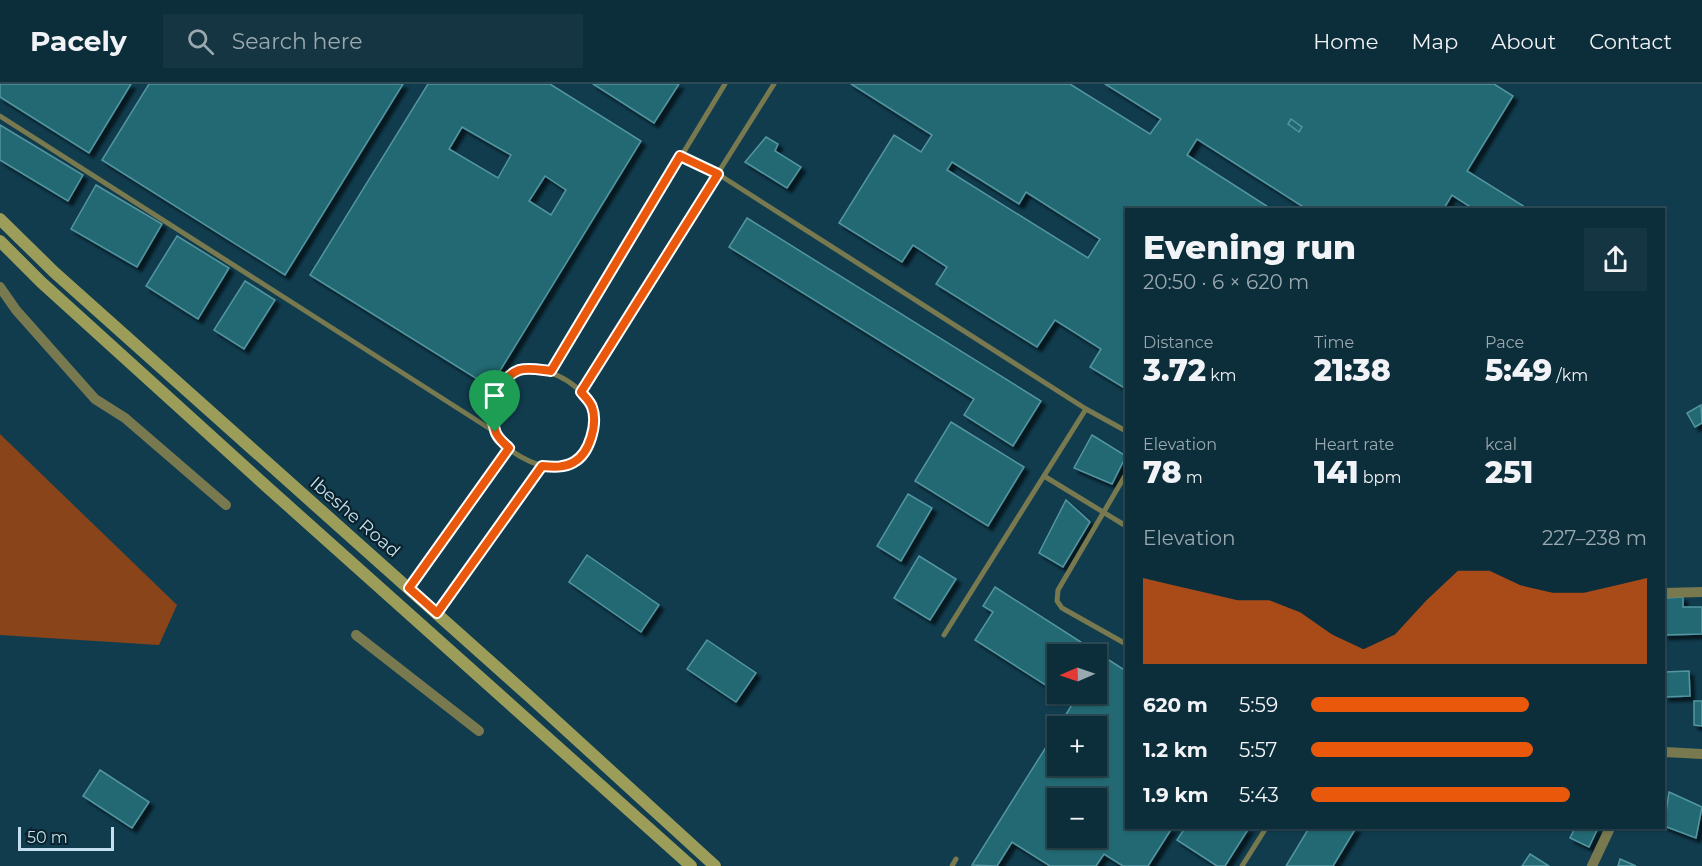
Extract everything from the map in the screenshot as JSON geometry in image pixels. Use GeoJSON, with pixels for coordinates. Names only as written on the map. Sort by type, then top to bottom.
{"type":"FeatureCollection","features":[{"type":"Feature","properties":{"kind":"main road","name":"Ibeshe Road"},"geometry":{"type":"LineString","coordinates":[[0,219],[194,398],[437,613],[715,866]]}},
{"type":"Feature","properties":{"kind":"main road","name":"Ibeshe Road"},"geometry":{"type":"LineString","coordinates":[[0,241],[41,282],[266,486],[691,866]]}},
{"type":"Feature","properties":{"kind":"street"},"geometry":{"type":"LineString","coordinates":[[0,287],[16,310],[95,399],[125,418],[226,505]]}},
{"type":"Feature","properties":{"kind":"street"},"geometry":{"type":"LineString","coordinates":[[1665,593],[1702,592]]}},
{"type":"Feature","properties":{"kind":"street"},"geometry":{"type":"LineString","coordinates":[[356,635],[479,731]]}},
{"type":"Feature","properties":{"kind":"street"},"geometry":{"type":"LineString","coordinates":[[1665,752],[1702,754]]}},
{"type":"Feature","properties":{"kind":"street"},"geometry":{"type":"LineString","coordinates":[[1592,866],[1610,829]]}},
{"type":"Feature","properties":{"kind":"lane"},"geometry":{"type":"LineString","coordinates":[[581,392],[774,84]]}},
{"type":"Feature","properties":{"kind":"lane"},"geometry":{"type":"LineString","coordinates":[[551,371],[722,86]]}},
{"type":"Feature","properties":{"kind":"lane"},"geometry":{"type":"LineString","coordinates":[[0,116],[495,432],[509,448],[542,466],[555,468],[576,461],[585,449],[594,429],[592,406],[581,392],[551,371],[519,370],[506,380],[498,391],[492,411],[495,432]]}},
{"type":"Feature","properties":{"kind":"lane"},"geometry":{"type":"LineString","coordinates":[[680,156],[718,174],[1086,409],[1125,430]]}},
{"type":"Feature","properties":{"kind":"lane"},"geometry":{"type":"LineString","coordinates":[[944,635],[1086,409]]}},
{"type":"Feature","properties":{"kind":"lane"},"geometry":{"type":"LineString","coordinates":[[409,588],[509,448]]}},
{"type":"Feature","properties":{"kind":"lane"},"geometry":{"type":"LineString","coordinates":[[437,613],[542,466]]}},
{"type":"Feature","properties":{"kind":"lane"},"geometry":{"type":"LineString","coordinates":[[1044,476],[1125,525]]}},
{"type":"Feature","properties":{"kind":"lane"},"geometry":{"type":"LineString","coordinates":[[1125,476],[1058,590],[1057,601],[1062,608],[1125,643]]}},
{"type":"Feature","properties":{"kind":"lane"},"geometry":{"type":"LineString","coordinates":[[1242,866],[1265,829]]}},
{"type":"Feature","properties":{"kind":"lane"},"geometry":{"type":"LineString","coordinates":[[952,866],[956,859]]}},
{"type":"Feature","properties":{"kind":"shaded area"},"geometry":{"type":"Polygon","coordinates":[[[0,434],[177,605],[159,645],[0,635],[0,434]]]}},
{"type":"Feature","properties":{"kind":"building"},"geometry":{"type":"Polygon","coordinates":[[[0,84],[131,84],[89,153],[0,97],[0,84]]]}},
{"type":"Feature","properties":{"kind":"building"},"geometry":{"type":"Polygon","coordinates":[[[149,84],[403,84],[285,275],[102,160],[149,84]]]}},
{"type":"Feature","properties":{"kind":"building"},"geometry":{"type":"Polygon","coordinates":[[[428,84],[550,84],[641,141],[490,387],[310,275],[428,84]],[[462,127],[449,149],[498,178],[511,155],[462,127]],[[545,176],[529,201],[551,215],[566,190],[545,176]]]}},
{"type":"Feature","properties":{"kind":"building"},"geometry":{"type":"Polygon","coordinates":[[[593,84],[679,84],[654,123],[593,84]]]}},
{"type":"Feature","properties":{"kind":"building"},"geometry":{"type":"Polygon","coordinates":[[[851,84],[1070,84],[1150,134],[1161,119],[1105,84],[1494,84],[1513,96],[1467,171],[1527,208],[1472,208],[1452,195],[1444,208],[1305,208],[1197,139],[1187,155],[1270,208],[1125,208],[1125,388],[1090,367],[1101,349],[1055,320],[1037,347],[936,284],[947,267],[913,245],[902,262],[839,223],[894,135],[921,152],[932,135],[851,84]],[[952,162],[947,170],[1088,258],[1100,239],[1026,192],[1019,204],[952,162]]]}},
{"type":"Feature","properties":{"kind":"building"},"geometry":{"type":"Polygon","coordinates":[[[1291,119],[1302,127],[1299,132],[1288,124],[1291,119]]]}},
{"type":"Feature","properties":{"kind":"building"},"geometry":{"type":"Polygon","coordinates":[[[0,125],[83,175],[68,201],[0,160],[0,125]]]}},
{"type":"Feature","properties":{"kind":"building"},"geometry":{"type":"Polygon","coordinates":[[[766,137],[778,144],[775,151],[801,167],[787,188],[745,162],[766,137]]]}},
{"type":"Feature","properties":{"kind":"building"},"geometry":{"type":"Polygon","coordinates":[[[96,185],[162,224],[137,267],[71,229],[96,185]]]}},
{"type":"Feature","properties":{"kind":"building"},"geometry":{"type":"Polygon","coordinates":[[[747,218],[1041,401],[1013,446],[964,415],[974,399],[729,247],[747,218]]]}},
{"type":"Feature","properties":{"kind":"building"},"geometry":{"type":"Polygon","coordinates":[[[177,236],[229,268],[198,319],[146,286],[177,236]]]}},
{"type":"Feature","properties":{"kind":"building"},"geometry":{"type":"Polygon","coordinates":[[[245,281],[275,300],[244,349],[214,330],[245,281]]]}},
{"type":"Feature","properties":{"kind":"building"},"geometry":{"type":"Polygon","coordinates":[[[1701,405],[1702,423],[1695,427],[1687,413],[1701,405]]]}},
{"type":"Feature","properties":{"kind":"building"},"geometry":{"type":"Polygon","coordinates":[[[951,422],[1024,467],[988,526],[915,481],[951,422]]]}},
{"type":"Feature","properties":{"kind":"building"},"geometry":{"type":"Polygon","coordinates":[[[1092,435],[1125,455],[1112,484],[1074,468],[1092,435]]]}},
{"type":"Feature","properties":{"kind":"building"},"geometry":{"type":"Polygon","coordinates":[[[908,494],[932,508],[901,561],[877,546],[908,494]]]}},
{"type":"Feature","properties":{"kind":"building"},"geometry":{"type":"Polygon","coordinates":[[[1066,500],[1090,522],[1063,567],[1039,553],[1066,500]]]}},
{"type":"Feature","properties":{"kind":"building"},"geometry":{"type":"Polygon","coordinates":[[[587,555],[659,605],[641,632],[569,582],[587,555]]]}},
{"type":"Feature","properties":{"kind":"building"},"geometry":{"type":"Polygon","coordinates":[[[919,556],[956,579],[930,620],[894,598],[919,556]]]}},
{"type":"Feature","properties":{"kind":"building"},"geometry":{"type":"Polygon","coordinates":[[[995,587],[1084,644],[1047,644],[1047,686],[975,640],[993,612],[983,606],[995,587]]]}},
{"type":"Feature","properties":{"kind":"building"},"geometry":{"type":"Polygon","coordinates":[[[1683,597],[1683,607],[1702,607],[1702,634],[1665,635],[1666,598],[1683,597]]]}},
{"type":"Feature","properties":{"kind":"building"},"geometry":{"type":"Polygon","coordinates":[[[707,640],[756,673],[736,702],[687,669],[707,640]]]}},
{"type":"Feature","properties":{"kind":"building"},"geometry":{"type":"Polygon","coordinates":[[[1107,659],[1125,670],[1125,829],[1171,829],[1148,866],[1123,866],[1104,854],[1096,866],[1050,866],[1012,842],[997,866],[972,865],[1047,746],[1047,776],[1107,776],[1107,716],[1065,716],[1072,704],[1107,704],[1107,659]]]}},
{"type":"Feature","properties":{"kind":"building"},"geometry":{"type":"Polygon","coordinates":[[[1689,671],[1690,696],[1665,697],[1665,672],[1689,671]]]}},
{"type":"Feature","properties":{"kind":"building"},"geometry":{"type":"Polygon","coordinates":[[[1694,701],[1702,701],[1702,726],[1694,725],[1694,701]]]}},
{"type":"Feature","properties":{"kind":"building"},"geometry":{"type":"Polygon","coordinates":[[[100,770],[149,802],[132,828],[83,796],[100,770]]]}},
{"type":"Feature","properties":{"kind":"building"},"geometry":{"type":"Polygon","coordinates":[[[1669,792],[1702,807],[1696,838],[1665,826],[1669,792]]]}},
{"type":"Feature","properties":{"kind":"building"},"geometry":{"type":"Polygon","coordinates":[[[1184,829],[1248,829],[1225,866],[1217,866],[1177,840],[1184,829]]]}},
{"type":"Feature","properties":{"kind":"building"},"geometry":{"type":"Polygon","coordinates":[[[1308,829],[1355,829],[1333,866],[1286,866],[1308,829]]]}},
{"type":"Feature","properties":{"kind":"building"},"geometry":{"type":"Polygon","coordinates":[[[1574,829],[1598,829],[1589,847],[1570,838],[1574,829]]]}},
{"type":"Feature","properties":{"kind":"building"},"geometry":{"type":"Polygon","coordinates":[[[1530,854],[1549,866],[1522,866],[1530,854]]]}},
{"type":"Feature","properties":{"kind":"building"},"geometry":{"type":"Polygon","coordinates":[[[1620,859],[1636,866],[1618,866],[1620,859]]]}},
{"type":"Feature","properties":{"kind":"route"},"geometry":{"type":"LineString","coordinates":[[680,156],[718,174],[581,392],[592,406],[594,429],[585,449],[576,461],[555,468],[542,466],[437,613],[409,588],[509,448],[495,432],[492,411],[498,391],[506,380],[519,370],[551,371],[680,156]]}}]}
